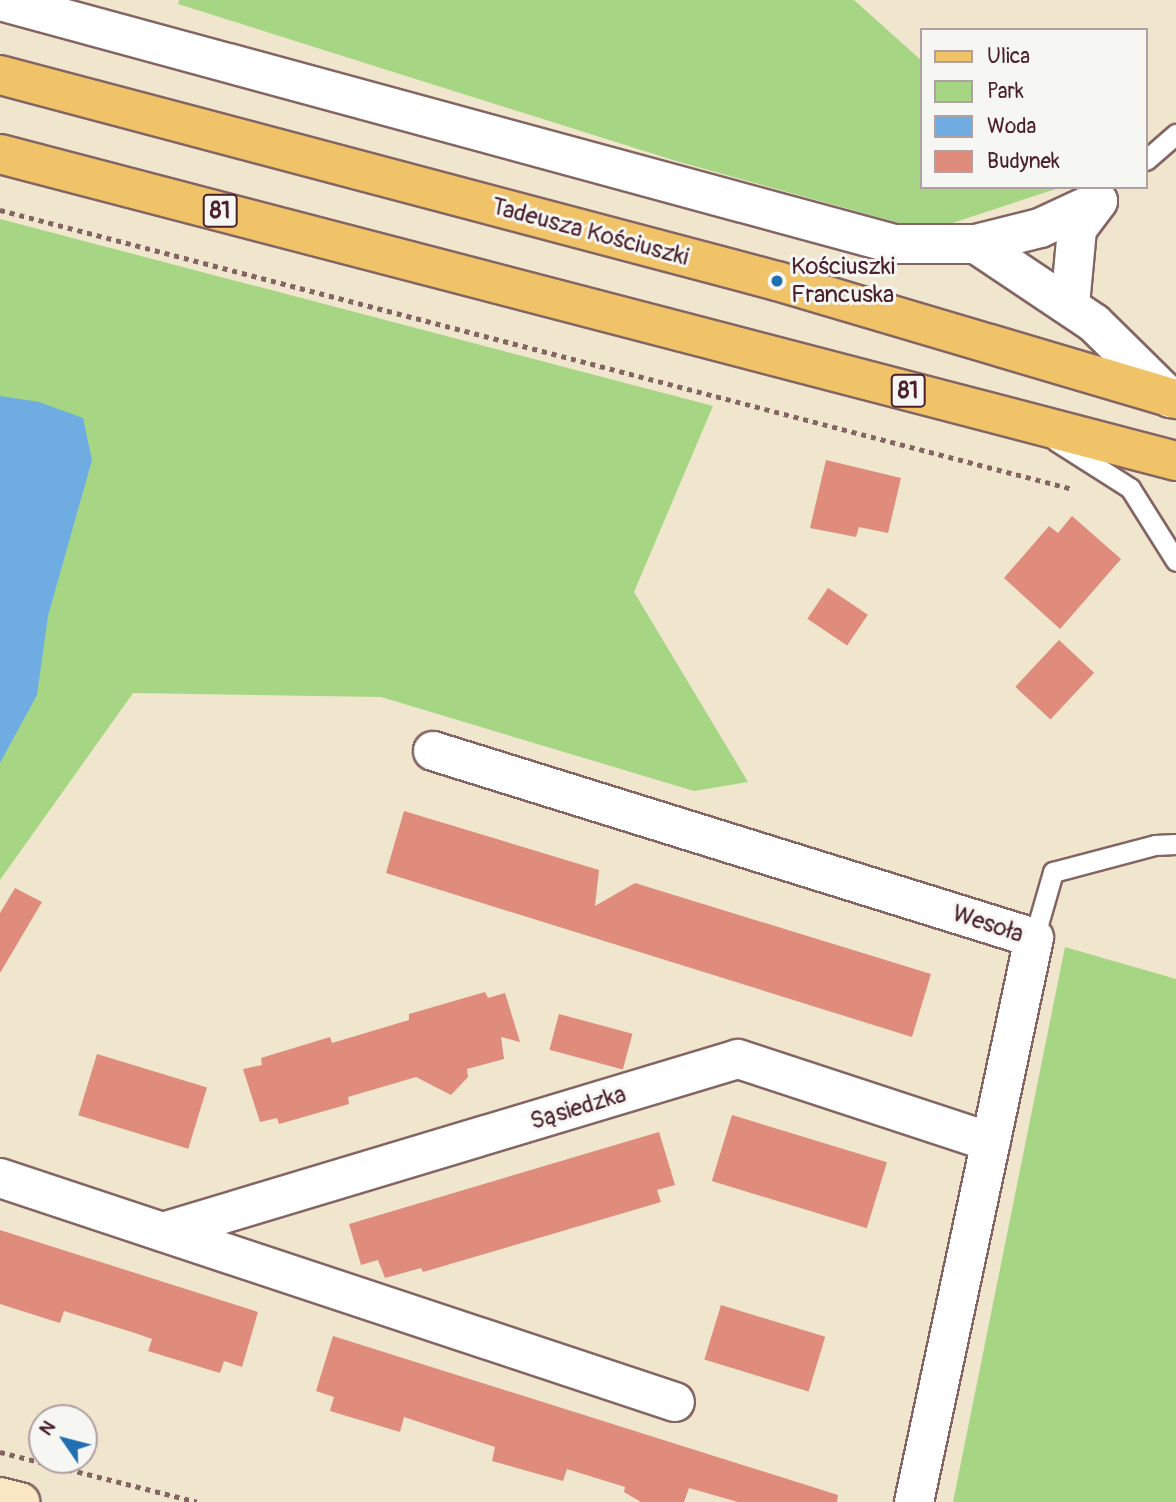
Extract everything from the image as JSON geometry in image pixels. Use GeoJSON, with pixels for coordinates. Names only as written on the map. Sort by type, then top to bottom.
{"type":"FeatureCollection","features":[{"type":"Feature","properties":{"kind":"main road","name":"Tadeusza Kościuszki"},"geometry":{"type":"LineString","coordinates":[[0,75],[777,281],[1173,399]]}},
{"type":"Feature","properties":{"kind":"main road","name":"81"},"geometry":{"type":"LineString","coordinates":[[0,154],[1176,461]]}},
{"type":"Feature","properties":{"kind":"street"},"geometry":{"type":"LineString","coordinates":[[0,1],[894,244],[976,244],[1040,228],[1106,194]]}},
{"type":"Feature","properties":{"kind":"street"},"geometry":{"type":"LineString","coordinates":[[1070,305],[1077,229],[1106,194]]}},
{"type":"Feature","properties":{"kind":"street"},"geometry":{"type":"LineString","coordinates":[[976,244],[1094,323],[1173,399]]}},
{"type":"Feature","properties":{"kind":"street","name":"Wesoła"},"geometry":{"type":"LineString","coordinates":[[433,751],[1034,939],[914,1502]]}},
{"type":"Feature","properties":{"kind":"street","name":"Sąsiedzka"},"geometry":{"type":"LineString","coordinates":[[163,1232],[738,1059],[991,1142]]}},
{"type":"Feature","properties":{"kind":"street"},"geometry":{"type":"LineString","coordinates":[[0,1178],[675,1402]]}},
{"type":"Feature","properties":{"kind":"street"},"geometry":{"type":"LineString","coordinates":[[0,1497],[20,1502]]}},
{"type":"Feature","properties":{"kind":"lane"},"geometry":{"type":"LineString","coordinates":[[1148,158],[1176,134]]}},
{"type":"Feature","properties":{"kind":"lane"},"geometry":{"type":"LineString","coordinates":[[1026,422],[1130,488],[1176,561]]}},
{"type":"Feature","properties":{"kind":"lane"},"geometry":{"type":"LineString","coordinates":[[1034,939],[1053,872],[1155,845],[1176,844]]}},
{"type":"Feature","properties":{"kind":"path"},"geometry":{"type":"LineString","coordinates":[[0,210],[1142,507]]}},
{"type":"Feature","properties":{"kind":"path"},"geometry":{"type":"LineString","coordinates":[[0,1452],[198,1502]]}},
{"type":"Feature","properties":{"kind":"green space"},"geometry":{"type":"Polygon","coordinates":[[[179,0],[854,0],[920,59],[920,189],[1056,189],[928,231],[676,161],[178,4],[179,0]]]}},
{"type":"Feature","properties":{"kind":"green space"},"geometry":{"type":"Polygon","coordinates":[[[0,219],[713,406],[634,592],[748,782],[694,791],[381,697],[133,693],[0,880],[0,219]]]}},
{"type":"Feature","properties":{"kind":"green space"},"geometry":{"type":"Polygon","coordinates":[[[1065,947],[1176,979],[1176,1502],[953,1502],[1065,947]]]}},
{"type":"Feature","properties":{"kind":"water"},"geometry":{"type":"Polygon","coordinates":[[[0,396],[39,402],[83,418],[92,460],[48,616],[37,695],[0,763],[0,396]]]}},
{"type":"Feature","properties":{"kind":"building"},"geometry":{"type":"Polygon","coordinates":[[[826,460],[901,478],[888,533],[859,527],[856,537],[810,528],[826,460]]]}},
{"type":"Feature","properties":{"kind":"building"},"geometry":{"type":"Polygon","coordinates":[[[1072,516],[1121,559],[1060,629],[1004,578],[1049,526],[1058,533],[1072,516]]]}},
{"type":"Feature","properties":{"kind":"building"},"geometry":{"type":"Polygon","coordinates":[[[828,588],[868,615],[847,646],[807,619],[828,588]]]}},
{"type":"Feature","properties":{"kind":"building"},"geometry":{"type":"Polygon","coordinates":[[[1059,640],[1094,673],[1050,720],[1015,687],[1059,640]]]}},
{"type":"Feature","properties":{"kind":"building"},"geometry":{"type":"Polygon","coordinates":[[[404,811],[599,870],[595,906],[635,883],[931,974],[912,1037],[386,873],[404,811]]]}},
{"type":"Feature","properties":{"kind":"building"},"geometry":{"type":"Polygon","coordinates":[[[15,888],[42,902],[0,973],[0,913],[15,888]]]}},
{"type":"Feature","properties":{"kind":"building"},"geometry":{"type":"Polygon","coordinates":[[[485,992],[488,998],[505,993],[520,1042],[501,1037],[504,1059],[467,1069],[468,1077],[451,1095],[416,1077],[348,1097],[349,1104],[279,1124],[277,1118],[260,1122],[243,1069],[262,1065],[261,1058],[330,1037],[332,1043],[409,1020],[409,1014],[485,992]]]}},
{"type":"Feature","properties":{"kind":"building"},"geometry":{"type":"Polygon","coordinates":[[[559,1014],[632,1034],[623,1069],[549,1050],[559,1014]]]}},
{"type":"Feature","properties":{"kind":"building"},"geometry":{"type":"Polygon","coordinates":[[[97,1054],[207,1088],[188,1149],[78,1115],[97,1054]]]}},
{"type":"Feature","properties":{"kind":"building"},"geometry":{"type":"Polygon","coordinates":[[[732,1115],[887,1162],[867,1228],[712,1181],[732,1115]]]}},
{"type":"Feature","properties":{"kind":"building"},"geometry":{"type":"Polygon","coordinates":[[[659,1132],[675,1185],[657,1190],[661,1202],[423,1272],[421,1268],[385,1278],[378,1260],[361,1265],[349,1224],[659,1132]]]}},
{"type":"Feature","properties":{"kind":"building"},"geometry":{"type":"Polygon","coordinates":[[[0,1230],[258,1312],[242,1367],[224,1361],[220,1373],[148,1351],[152,1339],[135,1333],[64,1311],[60,1323],[0,1304],[0,1230]]]}},
{"type":"Feature","properties":{"kind":"building"},"geometry":{"type":"Polygon","coordinates":[[[721,1305],[825,1337],[809,1391],[704,1360],[721,1305]]]}},
{"type":"Feature","properties":{"kind":"building"},"geometry":{"type":"Polygon","coordinates":[[[333,1336],[838,1495],[837,1502],[738,1502],[689,1488],[684,1502],[641,1502],[624,1492],[625,1487],[567,1469],[563,1481],[492,1461],[495,1447],[404,1417],[400,1432],[330,1411],[334,1397],[316,1391],[333,1336]]]}},
{"type":"Feature","properties":{"kind":"place","name":"Kościuszki Francuska"},"geometry":{"type":"Point","coordinates":[777,281]}}]}
